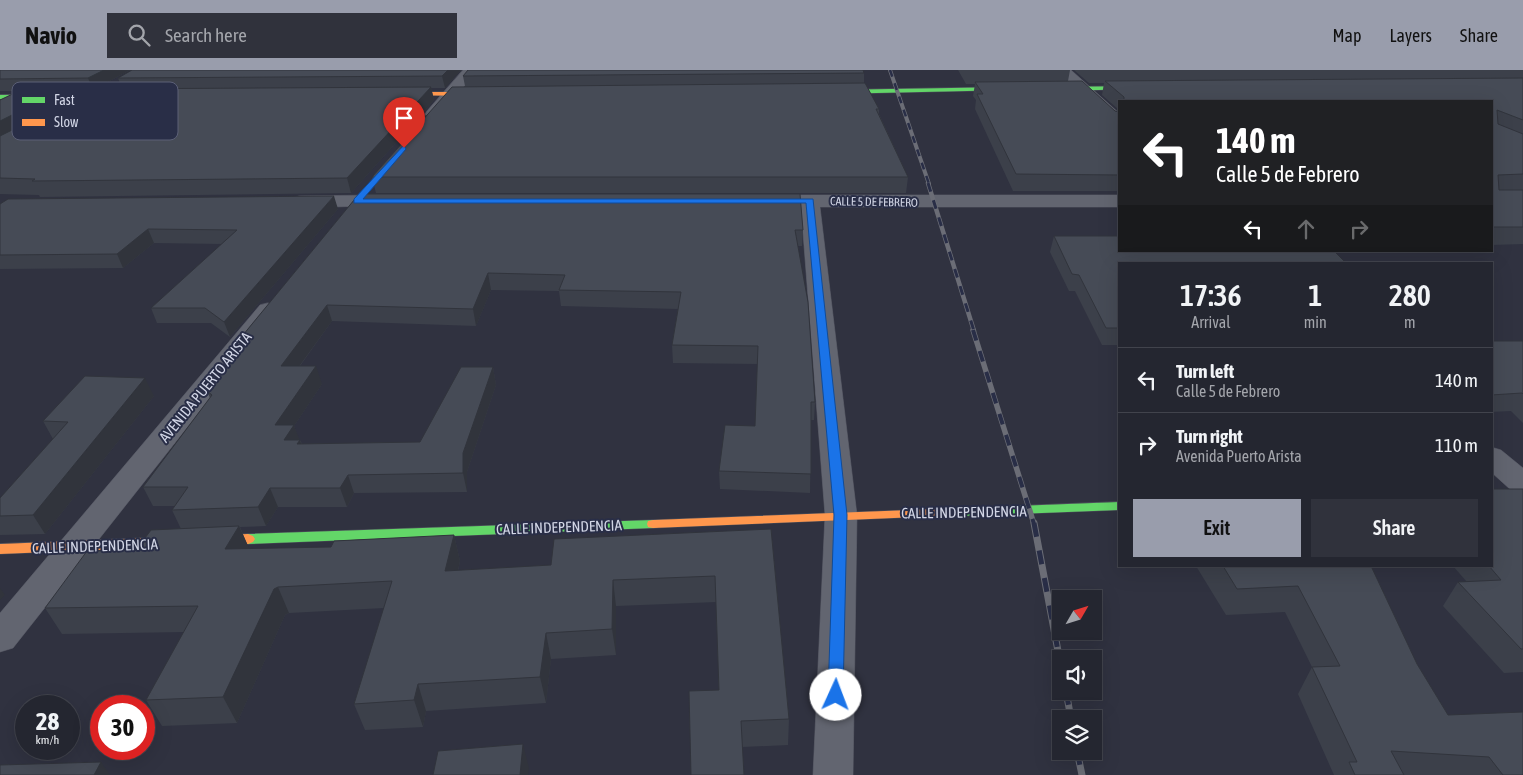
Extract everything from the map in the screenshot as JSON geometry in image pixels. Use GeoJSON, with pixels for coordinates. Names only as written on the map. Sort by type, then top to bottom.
{"type":"FeatureCollection","features":[{"type":"Feature","properties":{"kind":"street"},"geometry":{"type":"LineString","coordinates":[[419,130],[471,70]]}},
{"type":"Feature","properties":{"kind":"street"},"geometry":{"type":"LineString","coordinates":[[1063,70],[1118,121]]}},
{"type":"Feature","properties":{"kind":"street"},"geometry":{"type":"LineString","coordinates":[[1043,89],[1150,88]]}},
{"type":"Feature","properties":{"kind":"street"},"geometry":{"type":"LineString","coordinates":[[819,92],[1024,89]]}},
{"type":"Feature","properties":{"kind":"street"},"geometry":{"type":"LineString","coordinates":[[382,94],[490,94]]}},
{"type":"Feature","properties":{"kind":"street"},"geometry":{"type":"LineString","coordinates":[[338,224],[376,180]]}},
{"type":"Feature","properties":{"kind":"street"},"geometry":{"type":"LineString","coordinates":[[278,202],[406,201]]}},
{"type":"Feature","properties":{"kind":"street","name":"CALLE 5 DE FEBRERO"},"geometry":{"type":"LineString","coordinates":[[741,201],[1118,201]]}},
{"type":"Feature","properties":{"kind":"street"},"geometry":{"type":"LineString","coordinates":[[810,201],[840,515],[833,775]]}},
{"type":"Feature","properties":{"kind":"street","name":"AVENIDA PUERTO ARISTA"},"geometry":{"type":"LineString","coordinates":[[0,638],[282,293]]}},
{"type":"Feature","properties":{"kind":"street"},"geometry":{"type":"LineString","coordinates":[[1493,458],[1523,484]]}},
{"type":"Feature","properties":{"kind":"street"},"geometry":{"type":"LineString","coordinates":[[1493,486],[1523,484]]}},
{"type":"Feature","properties":{"kind":"street","name":"CALLE INDEPENDENCIA"},"geometry":{"type":"LineString","coordinates":[[0,549],[840,515],[1032,511],[1118,506]]}},
{"type":"Feature","properties":{"kind":"building"},"geometry":{"type":"Polygon","coordinates":[[[0,70],[104,70],[88,78],[0,79],[0,70]]]}},
{"type":"Feature","properties":{"kind":"building"},"geometry":{"type":"Polygon","coordinates":[[[132,70],[448,70],[442,76],[118,78],[132,70]]]}},
{"type":"Feature","properties":{"kind":"building"},"geometry":{"type":"Polygon","coordinates":[[[468,70],[863,70],[864,73],[463,76],[468,70]]]}},
{"type":"Feature","properties":{"kind":"building"},"geometry":{"type":"Polygon","coordinates":[[[1523,78],[1523,120],[1497,110],[1498,124],[1523,134],[1523,174],[1498,175],[1499,190],[1523,190],[1523,227],[1493,227],[1493,100],[1124,100],[1124,97],[1105,81],[1523,78]]]}},
{"type":"Feature","properties":{"kind":"building"},"geometry":{"type":"Polygon","coordinates":[[[1082,81],[1118,112],[1118,175],[1016,174],[977,94],[983,94],[975,82],[1082,81]]]}},
{"type":"Feature","properties":{"kind":"building"},"geometry":{"type":"Polygon","coordinates":[[[865,83],[879,109],[876,109],[908,177],[372,177],[452,87],[865,83]]]}},
{"type":"Feature","properties":{"kind":"building"},"geometry":{"type":"Polygon","coordinates":[[[431,87],[347,178],[32,181],[35,179],[0,178],[0,136],[12,130],[12,140],[178,140],[178,89],[431,87]]]}},
{"type":"Feature","properties":{"kind":"building"},"geometry":{"type":"Polygon","coordinates":[[[12,94],[12,115],[0,121],[0,100],[12,94]]]}},
{"type":"Feature","properties":{"kind":"building"},"geometry":{"type":"Polygon","coordinates":[[[359,194],[800,194],[803,230],[795,230],[808,302],[815,402],[811,402],[811,474],[719,471],[725,425],[755,426],[758,346],[672,345],[681,292],[559,290],[565,275],[488,273],[473,309],[327,305],[281,366],[316,366],[275,425],[294,425],[284,440],[300,440],[297,444],[420,442],[461,367],[493,367],[463,453],[463,473],[348,475],[340,488],[270,488],[258,507],[172,510],[188,487],[143,487],[212,395],[207,391],[247,338],[243,335],[359,194]]]}},
{"type":"Feature","properties":{"kind":"building"},"geometry":{"type":"Polygon","coordinates":[[[334,196],[224,322],[205,308],[151,308],[237,230],[148,229],[117,254],[0,255],[0,204],[8,199],[334,196]]]}},
{"type":"Feature","properties":{"kind":"building"},"geometry":{"type":"Polygon","coordinates":[[[1054,236],[1118,236],[1118,252],[1335,252],[1345,262],[1118,262],[1118,328],[1106,328],[1079,275],[1072,274],[1054,236]]]}},
{"type":"Feature","properties":{"kind":"building"},"geometry":{"type":"Polygon","coordinates":[[[1493,341],[1523,341],[1522,393],[1493,395],[1493,341]]]}},
{"type":"Feature","properties":{"kind":"building"},"geometry":{"type":"Polygon","coordinates":[[[85,376],[145,378],[33,515],[0,516],[0,498],[68,422],[43,421],[85,376]]]}},
{"type":"Feature","properties":{"kind":"building"},"geometry":{"type":"Polygon","coordinates":[[[1493,489],[1523,489],[1523,649],[1458,582],[1501,580],[1490,567],[1493,567],[1493,489]]]}},
{"type":"Feature","properties":{"kind":"building"},"geometry":{"type":"Polygon","coordinates":[[[239,526],[225,549],[331,547],[334,541],[454,535],[445,571],[551,565],[554,539],[771,529],[789,719],[741,721],[744,775],[691,775],[689,691],[719,690],[715,576],[613,580],[612,629],[546,633],[540,677],[418,684],[414,700],[354,704],[392,581],[278,587],[274,589],[223,697],[155,700],[155,695],[149,695],[198,606],[45,608],[87,551],[136,550],[151,530],[239,526]]]}},
{"type":"Feature","properties":{"kind":"building"},"geometry":{"type":"Polygon","coordinates":[[[1224,567],[1371,567],[1417,664],[1448,715],[1523,712],[1523,775],[1503,775],[1489,757],[1391,751],[1404,775],[1355,775],[1349,762],[1357,762],[1312,667],[1340,666],[1298,586],[1237,589],[1224,567]]]}},
{"type":"Feature","properties":{"kind":"building"},"geometry":{"type":"Polygon","coordinates":[[[523,744],[520,775],[433,775],[438,751],[523,744]]]}},
{"type":"Feature","properties":{"kind":"building"},"geometry":{"type":"Polygon","coordinates":[[[101,762],[94,775],[0,775],[0,765],[101,762]]]}},
{"type":"Feature","properties":{"kind":"railway"},"geometry":{"type":"LineString","coordinates":[[890,70],[929,184]]}},
{"type":"Feature","properties":{"kind":"railway"},"geometry":{"type":"LineString","coordinates":[[928,183],[974,331]]}},
{"type":"Feature","properties":{"kind":"railway"},"geometry":{"type":"LineString","coordinates":[[973,330],[1034,524]]}},
{"type":"Feature","properties":{"kind":"railway"},"geometry":{"type":"LineString","coordinates":[[1034,523],[1058,650]]}},
{"type":"Feature","properties":{"kind":"railway"},"geometry":{"type":"LineString","coordinates":[[1068,700],[1069,710]]}},
{"type":"Feature","properties":{"kind":"railway"},"geometry":{"type":"LineString","coordinates":[[1079,760],[1082,775]]}},
{"type":"Feature","properties":{"kind":"traffic: fast"},"geometry":{"type":"LineString","coordinates":[[1054,89],[1141,88]]}},
{"type":"Feature","properties":{"kind":"traffic: fast"},"geometry":{"type":"LineString","coordinates":[[831,92],[1011,89]]}},
{"type":"Feature","properties":{"kind":"traffic: fast"},"geometry":{"type":"LineString","coordinates":[[0,97],[12,97]]}},
{"type":"Feature","properties":{"kind":"traffic: fast"},"geometry":{"type":"LineString","coordinates":[[962,512],[1118,506]]}},
{"type":"Feature","properties":{"kind":"traffic: fast"},"geometry":{"type":"LineString","coordinates":[[248,539],[653,524]]}},
{"type":"Feature","properties":{"kind":"traffic: slow"},"geometry":{"type":"LineString","coordinates":[[394,94],[483,94]]}},
{"type":"Feature","properties":{"kind":"traffic: slow"},"geometry":{"type":"LineString","coordinates":[[653,524],[962,512]]}},
{"type":"Feature","properties":{"kind":"traffic: slow"},"geometry":{"type":"LineString","coordinates":[[0,549],[248,539]]}},
{"type":"Feature","properties":{"kind":"route"},"geometry":{"type":"LineString","coordinates":[[404,148],[357,201],[810,201],[840,515],[836,695]]}}]}
